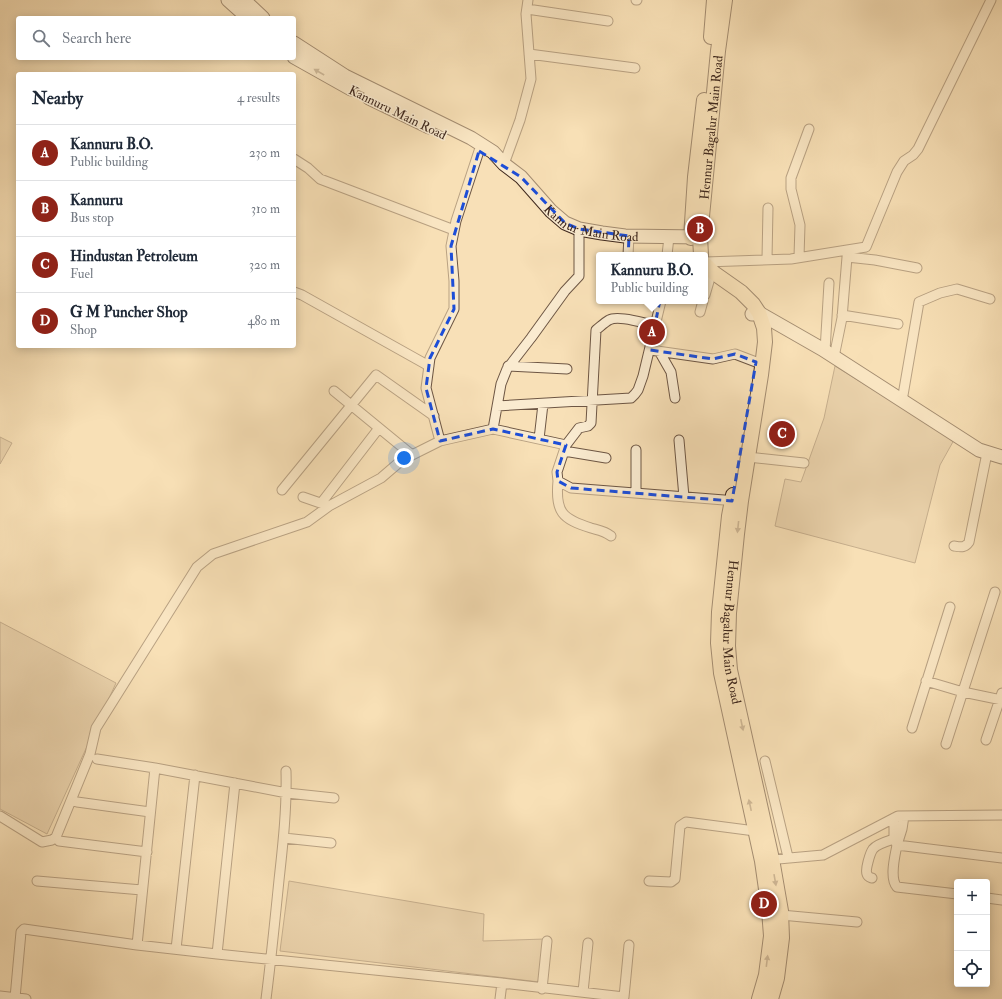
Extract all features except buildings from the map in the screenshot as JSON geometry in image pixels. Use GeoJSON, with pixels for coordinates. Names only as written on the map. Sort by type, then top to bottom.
{"type":"FeatureCollection","features":[{"type":"Feature","properties":{"kind":"main road"},"geometry":{"type":"LineString","coordinates":[[228,0],[246,16]]}},
{"type":"Feature","properties":{"kind":"main road"},"geometry":{"type":"LineString","coordinates":[[244,0],[261,16]]}},
{"type":"Feature","properties":{"kind":"main road","name":"Hennur Bagalur Main Road"},"geometry":{"type":"LineString","coordinates":[[700,252],[695,237],[695,177],[714,0]]}},
{"type":"Feature","properties":{"kind":"main road","name":"Hennur Bagalur Main Road"},"geometry":{"type":"LineString","coordinates":[[693,252],[725,0]]}},
{"type":"Feature","properties":{"kind":"main road"},"geometry":{"type":"LineString","coordinates":[[296,44],[345,76],[471,138],[493,152],[504,164]]}},
{"type":"Feature","properties":{"kind":"main road","name":"Kannuru Main Road"},"geometry":{"type":"LineString","coordinates":[[296,58],[344,86],[504,164]]}},
{"type":"Feature","properties":{"kind":"main road","name":"Kannur Main Road"},"geometry":{"type":"LineString","coordinates":[[504,164],[521,177],[560,219],[565,223],[579,229],[628,236],[695,237]]}},
{"type":"Feature","properties":{"kind":"main road","name":"Hennur Bagalur Main Road"},"geometry":{"type":"LineString","coordinates":[[708,266],[714,273],[741,292],[753,304],[764,328],[765,342],[736,501],[728,646],[730,670],[767,860],[781,915],[782,938],[777,978],[771,999]]}},
{"type":"Feature","properties":{"kind":"main road","name":"Hennur Bagalur Main Road"},"geometry":{"type":"LineString","coordinates":[[708,275],[734,294],[756,313],[759,340],[748,433],[748,457],[736,501],[729,516],[718,612],[718,642],[723,680],[755,831],[767,860],[770,936],[766,975],[759,999]]}},
{"type":"Feature","properties":{"kind":"main road"},"geometry":{"type":"LineString","coordinates":[[756,313],[829,354],[979,450],[1002,457]]}},
{"type":"Feature","properties":{"kind":"street"},"geometry":{"type":"LineString","coordinates":[[708,263],[790,259],[866,247],[897,172],[904,161],[913,155],[918,149],[991,0]]}},
{"type":"Feature","properties":{"kind":"street"},"geometry":{"type":"LineString","coordinates":[[504,164],[520,120],[531,79],[528,4],[608,21]]}},
{"type":"Feature","properties":{"kind":"street"},"geometry":{"type":"LineString","coordinates":[[529,54],[635,68]]}},
{"type":"Feature","properties":{"kind":"street"},"geometry":{"type":"LineString","coordinates":[[799,257],[800,225],[791,189],[791,178],[809,129]]}},
{"type":"Feature","properties":{"kind":"street"},"geometry":{"type":"LineString","coordinates":[[440,442],[426,388],[430,358],[454,309],[454,282],[450,246],[479,151]]}},
{"type":"Feature","properties":{"kind":"street"},"geometry":{"type":"LineString","coordinates":[[296,160],[308,168],[320,179],[454,230]]}},
{"type":"Feature","properties":{"kind":"street"},"geometry":{"type":"LineString","coordinates":[[767,259],[768,208]]}},
{"type":"Feature","properties":{"kind":"street"},"geometry":{"type":"LineString","coordinates":[[493,429],[501,384],[508,366],[531,338],[565,291],[580,276],[579,229]]}},
{"type":"Feature","properties":{"kind":"street"},"geometry":{"type":"LineString","coordinates":[[628,236],[628,252]]}},
{"type":"Feature","properties":{"kind":"street"},"geometry":{"type":"LineString","coordinates":[[667,252],[669,237]]}},
{"type":"Feature","properties":{"kind":"street"},"geometry":{"type":"LineString","coordinates":[[829,354],[842,315],[847,257],[875,260],[917,268]]}},
{"type":"Feature","properties":{"kind":"street"},"geometry":{"type":"LineString","coordinates":[[829,283],[829,354]]}},
{"type":"Feature","properties":{"kind":"street"},"geometry":{"type":"LineString","coordinates":[[902,401],[919,302],[940,293],[957,289],[990,299]]}},
{"type":"Feature","properties":{"kind":"street"},"geometry":{"type":"LineString","coordinates":[[296,293],[429,366]]}},
{"type":"Feature","properties":{"kind":"street"},"geometry":{"type":"LineString","coordinates":[[497,406],[631,398],[635,394],[654,351],[655,326],[660,304]]}},
{"type":"Feature","properties":{"kind":"street"},"geometry":{"type":"LineString","coordinates":[[700,312],[702,304]]}},
{"type":"Feature","properties":{"kind":"street"},"geometry":{"type":"LineString","coordinates":[[842,315],[898,324]]}},
{"type":"Feature","properties":{"kind":"street"},"geometry":{"type":"LineString","coordinates":[[611,536],[607,532],[575,523],[566,518],[556,496],[558,481],[557,472],[565,448],[579,428],[588,426],[591,423],[596,330],[610,319],[614,318],[655,326]]}},
{"type":"Feature","properties":{"kind":"street"},"geometry":{"type":"LineString","coordinates":[[654,351],[714,359],[734,354],[756,362]]}},
{"type":"Feature","properties":{"kind":"street"},"geometry":{"type":"LineString","coordinates":[[654,351],[671,372],[675,398]]}},
{"type":"Feature","properties":{"kind":"street"},"geometry":{"type":"LineString","coordinates":[[508,366],[567,369]]}},
{"type":"Feature","properties":{"kind":"street"},"geometry":{"type":"LineString","coordinates":[[282,490],[376,375],[434,416]]}},
{"type":"Feature","properties":{"kind":"street"},"geometry":{"type":"LineString","coordinates":[[334,391],[412,455]]}},
{"type":"Feature","properties":{"kind":"street"},"geometry":{"type":"LineString","coordinates":[[539,439],[543,404]]}},
{"type":"Feature","properties":{"kind":"street"},"geometry":{"type":"LineString","coordinates":[[0,816],[42,842],[52,840],[56,837],[90,754],[96,728],[197,567],[213,554],[307,522],[326,504],[379,428]]}},
{"type":"Feature","properties":{"kind":"street"},"geometry":{"type":"LineString","coordinates":[[303,496],[326,504],[381,478],[402,460],[440,442],[493,429],[539,439],[565,448],[606,458]]}},
{"type":"Feature","properties":{"kind":"street"},"geometry":{"type":"LineString","coordinates":[[679,440],[684,497]]}},
{"type":"Feature","properties":{"kind":"street"},"geometry":{"type":"LineString","coordinates":[[636,450],[636,493]]}},
{"type":"Feature","properties":{"kind":"street"},"geometry":{"type":"LineString","coordinates":[[954,546],[962,548],[967,546],[969,542],[987,453]]}},
{"type":"Feature","properties":{"kind":"street"},"geometry":{"type":"LineString","coordinates":[[748,457],[804,464]]}},
{"type":"Feature","properties":{"kind":"street"},"geometry":{"type":"LineString","coordinates":[[558,481],[571,488],[736,501]]}},
{"type":"Feature","properties":{"kind":"street"},"geometry":{"type":"LineString","coordinates":[[946,744],[995,592]]}},
{"type":"Feature","properties":{"kind":"street"},"geometry":{"type":"LineString","coordinates":[[912,728],[950,607]]}},
{"type":"Feature","properties":{"kind":"street"},"geometry":{"type":"LineString","coordinates":[[926,681],[963,692],[1001,697],[986,740]]}},
{"type":"Feature","properties":{"kind":"street"},"geometry":{"type":"LineString","coordinates":[[97,759],[156,768],[287,792],[334,798]]}},
{"type":"Feature","properties":{"kind":"street"},"geometry":{"type":"LineString","coordinates":[[765,761],[788,857]]}},
{"type":"Feature","properties":{"kind":"street"},"geometry":{"type":"LineString","coordinates":[[137,945],[150,812],[156,768]]}},
{"type":"Feature","properties":{"kind":"street"},"geometry":{"type":"LineString","coordinates":[[266,999],[284,838],[287,792],[286,771]]}},
{"type":"Feature","properties":{"kind":"street"},"geometry":{"type":"LineString","coordinates":[[176,949],[195,775]]}},
{"type":"Feature","properties":{"kind":"street"},"geometry":{"type":"LineString","coordinates":[[217,954],[235,783]]}},
{"type":"Feature","properties":{"kind":"street"},"geometry":{"type":"LineString","coordinates":[[77,802],[150,812]]}},
{"type":"Feature","properties":{"kind":"street"},"geometry":{"type":"LineString","coordinates":[[767,860],[822,855],[898,816],[1002,815]]}},
{"type":"Feature","properties":{"kind":"street"},"geometry":{"type":"LineString","coordinates":[[895,842],[902,829],[904,816]]}},
{"type":"Feature","properties":{"kind":"street"},"geometry":{"type":"LineString","coordinates":[[894,818],[894,884],[897,887],[954,894]]}},
{"type":"Feature","properties":{"kind":"street"},"geometry":{"type":"LineString","coordinates":[[649,881],[671,882],[675,879],[680,826],[686,822],[755,831]]}},
{"type":"Feature","properties":{"kind":"street"},"geometry":{"type":"LineString","coordinates":[[284,838],[331,843]]}},
{"type":"Feature","properties":{"kind":"street"},"geometry":{"type":"LineString","coordinates":[[58,841],[147,852]]}},
{"type":"Feature","properties":{"kind":"street"},"geometry":{"type":"LineString","coordinates":[[872,878],[867,875],[866,872],[873,849],[877,846],[895,842],[1002,858]]}},
{"type":"Feature","properties":{"kind":"street"},"geometry":{"type":"LineString","coordinates":[[37,881],[142,890]]}},
{"type":"Feature","properties":{"kind":"street"},"geometry":{"type":"LineString","coordinates":[[990,898],[1002,900]]}},
{"type":"Feature","properties":{"kind":"street"},"geometry":{"type":"LineString","coordinates":[[781,915],[857,922]]}},
{"type":"Feature","properties":{"kind":"street"},"geometry":{"type":"LineString","coordinates":[[15,998],[21,932],[24,929],[137,945],[502,983],[623,998],[629,945]]}},
{"type":"Feature","properties":{"kind":"street"},"geometry":{"type":"LineString","coordinates":[[542,989],[547,941]]}},
{"type":"Feature","properties":{"kind":"street"},"geometry":{"type":"LineString","coordinates":[[583,992],[588,943]]}},
{"type":"Feature","properties":{"kind":"street"},"geometry":{"type":"LineString","coordinates":[[500,999],[502,983]]}},
{"type":"Feature","properties":{"kind":"street"},"geometry":{"type":"LineString","coordinates":[[0,996],[26,999]]}},
{"type":"Feature","properties":{"kind":"highlighted area"},"geometry":{"type":"Polygon","coordinates":[[[479,151],[521,177],[565,223],[579,229],[629,236],[628,261],[666,270],[650,350],[713,359],[735,354],[756,362],[732,501],[571,488],[558,481],[557,472],[566,445],[493,429],[440,441],[426,388],[430,358],[454,309],[451,246],[479,151]]]}},
{"type":"Feature","properties":{"kind":"shaded area"},"geometry":{"type":"Polygon","coordinates":[[[835,366],[954,440],[940,465],[915,563],[775,526],[785,479],[801,482],[824,418],[835,366]]]}},
{"type":"Feature","properties":{"kind":"shaded area"},"geometry":{"type":"Polygon","coordinates":[[[0,437],[12,443],[0,464],[0,437]]]}},
{"type":"Feature","properties":{"kind":"shaded area"},"geometry":{"type":"Polygon","coordinates":[[[0,622],[116,683],[47,834],[0,809],[0,622]]]}},
{"type":"Feature","properties":{"kind":"shaded area"},"geometry":{"type":"Polygon","coordinates":[[[289,881],[484,914],[483,941],[545,939],[539,982],[280,951],[289,881]]]}},
{"type":"Feature","properties":{"kind":"place","name":"Kannuru"},"geometry":{"type":"Point","coordinates":[700,229]}},
{"type":"Feature","properties":{"kind":"place","name":"Kannuru B.O."},"geometry":{"type":"Point","coordinates":[652,332]}},
{"type":"Feature","properties":{"kind":"place","name":"Hindustan Petroleum"},"geometry":{"type":"Point","coordinates":[782,434]}},
{"type":"Feature","properties":{"kind":"place","name":"G M Puncher Shop"},"geometry":{"type":"Point","coordinates":[764,904]}}]}
